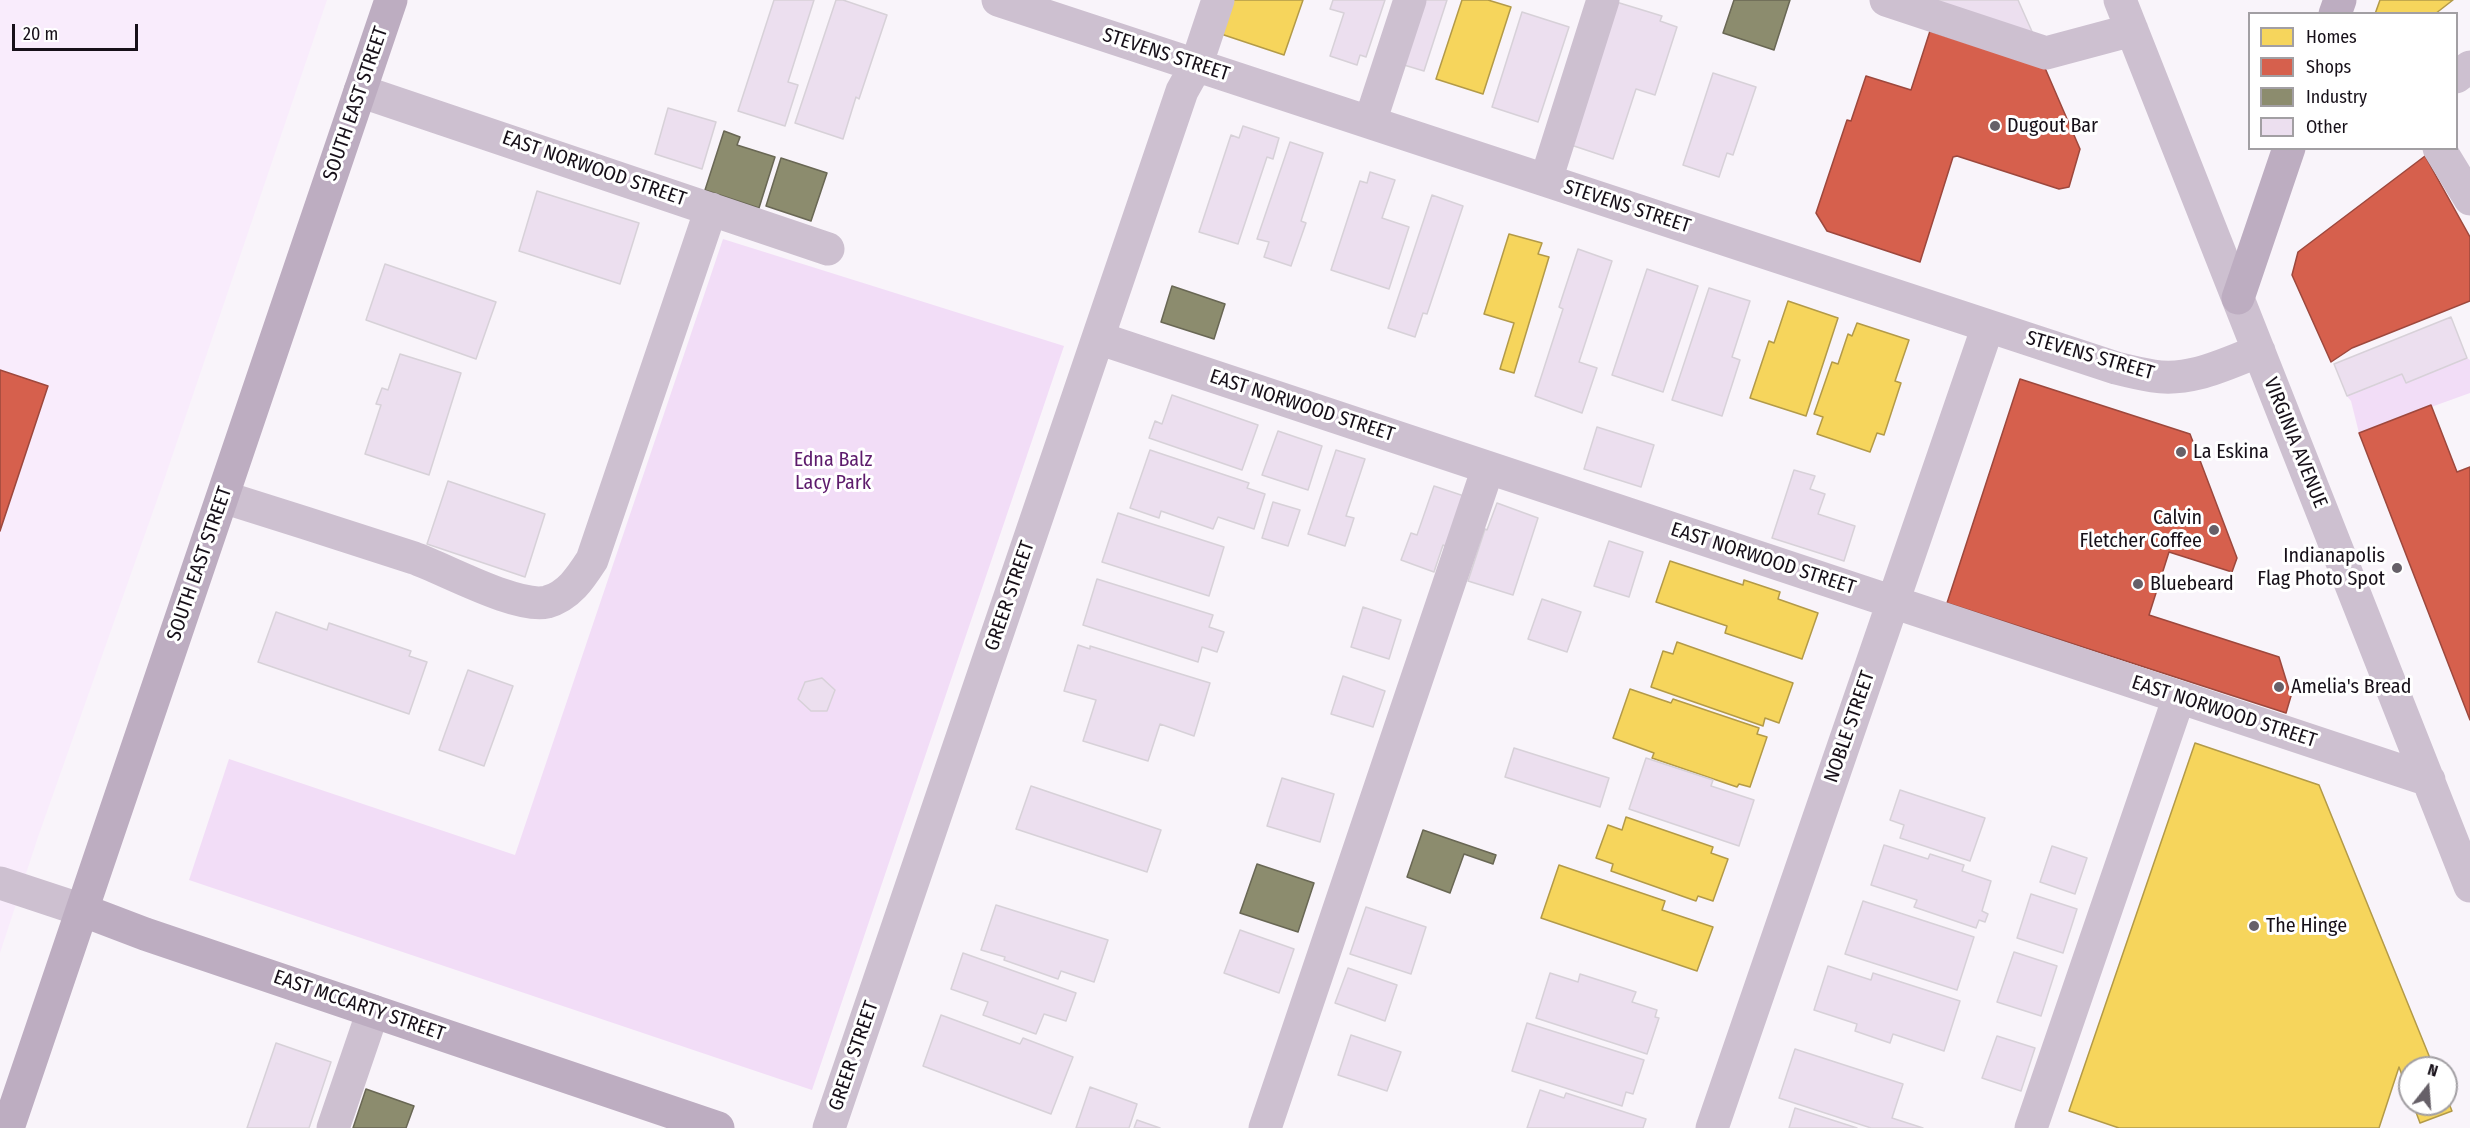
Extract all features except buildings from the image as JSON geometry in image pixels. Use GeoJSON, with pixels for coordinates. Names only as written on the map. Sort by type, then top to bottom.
{"type":"FeatureCollection","features":[{"type":"Feature","properties":{"kind":"main road","name":"SOUTH EAST STREET"},"geometry":{"type":"LineString","coordinates":[[8,1128],[391,0]]}},
{"type":"Feature","properties":{"kind":"main road"},"geometry":{"type":"LineString","coordinates":[[2238,298],[2288,150]]}},
{"type":"Feature","properties":{"kind":"main road","name":"EAST MCCARTY STREET"},"geometry":{"type":"LineString","coordinates":[[82,910],[373,1011],[678,1122],[718,1128]]}},
{"type":"Feature","properties":{"kind":"street","name":"STEVENS STREET"},"geometry":{"type":"LineString","coordinates":[[998,0],[2116,368],[2153,376],[2180,377],[2205,372],[2259,351]]}},
{"type":"Feature","properties":{"kind":"street","name":"GREER STREET"},"geometry":{"type":"LineString","coordinates":[[829,1128],[1182,91],[1196,66],[1218,0]]}},
{"type":"Feature","properties":{"kind":"street"},"geometry":{"type":"LineString","coordinates":[[1370,122],[1410,0]]}},
{"type":"Feature","properties":{"kind":"street"},"geometry":{"type":"LineString","coordinates":[[1546,180],[1603,0]]}},
{"type":"Feature","properties":{"kind":"street"},"geometry":{"type":"LineString","coordinates":[[1886,0],[2046,53],[2132,30]]}},
{"type":"Feature","properties":{"kind":"street","name":"VIRGINIA AVENUE"},"geometry":{"type":"LineString","coordinates":[[2120,0],[2429,780],[2461,832],[2470,886]]}},
{"type":"Feature","properties":{"kind":"street"},"geometry":{"type":"LineString","coordinates":[[2458,76],[2470,67]]}},
{"type":"Feature","properties":{"kind":"street","name":"EAST NORWOOD STREET"},"geometry":{"type":"LineString","coordinates":[[360,91],[828,249]]}},
{"type":"Feature","properties":{"kind":"street"},"geometry":{"type":"LineString","coordinates":[[2440,150],[2470,199]]}},
{"type":"Feature","properties":{"kind":"street"},"geometry":{"type":"LineString","coordinates":[[223,497],[417,560],[498,593],[522,600],[546,602],[564,594],[579,580],[592,560],[711,209]]}},
{"type":"Feature","properties":{"kind":"street","name":"NOBLE STREET"},"geometry":{"type":"LineString","coordinates":[[1712,1128],[1988,326]]}},
{"type":"Feature","properties":{"kind":"street","name":"EAST NORWOOD STREET"},"geometry":{"type":"LineString","coordinates":[[1098,338],[2429,780]]}},
{"type":"Feature","properties":{"kind":"street"},"geometry":{"type":"LineString","coordinates":[[1265,1128],[1488,468]]}},
{"type":"Feature","properties":{"kind":"street"},"geometry":{"type":"LineString","coordinates":[[2031,1128],[2179,697]]}},
{"type":"Feature","properties":{"kind":"street","name":"EAST MCCARTY STREET"},"geometry":{"type":"LineString","coordinates":[[0,883],[82,910]]}},
{"type":"Feature","properties":{"kind":"street"},"geometry":{"type":"LineString","coordinates":[[333,1128],[373,1011]]}},
{"type":"Feature","properties":{"kind":"shaded area"},"geometry":{"type":"Polygon","coordinates":[[[0,0],[327,0],[0,953],[0,0]]]}},
{"type":"Feature","properties":{"kind":"green space","name":"Edna Balz Lacy Park"},"geometry":{"type":"Polygon","coordinates":[[[723,239],[1064,346],[812,1090],[189,880],[229,759],[515,855],[723,239]]]}},
{"type":"Feature","properties":{"kind":"green space"},"geometry":{"type":"Polygon","coordinates":[[[2467,358],[2470,360],[2470,393],[2359,433],[2351,401],[2347,396],[2402,374],[2406,382],[2467,358]]]}},
{"type":"Feature","properties":{"kind":"place","name":"Dugout Bar"},"geometry":{"type":"Point","coordinates":[1995,126]}},
{"type":"Feature","properties":{"kind":"place","name":"La Eskina"},"geometry":{"type":"Point","coordinates":[2181,452]}},
{"type":"Feature","properties":{"kind":"place","name":"Calvin Fletcher Coffee"},"geometry":{"type":"Point","coordinates":[2214,530]}},
{"type":"Feature","properties":{"kind":"place","name":"Indianapolis Flag Photo Spot"},"geometry":{"type":"Point","coordinates":[2397,568]}},
{"type":"Feature","properties":{"kind":"place","name":"Bluebeard"},"geometry":{"type":"Point","coordinates":[2138,584]}},
{"type":"Feature","properties":{"kind":"place","name":"Amelia's Bread"},"geometry":{"type":"Point","coordinates":[2279,687]}},
{"type":"Feature","properties":{"kind":"place","name":"The Hinge"},"geometry":{"type":"Point","coordinates":[2254,926]}}]}
